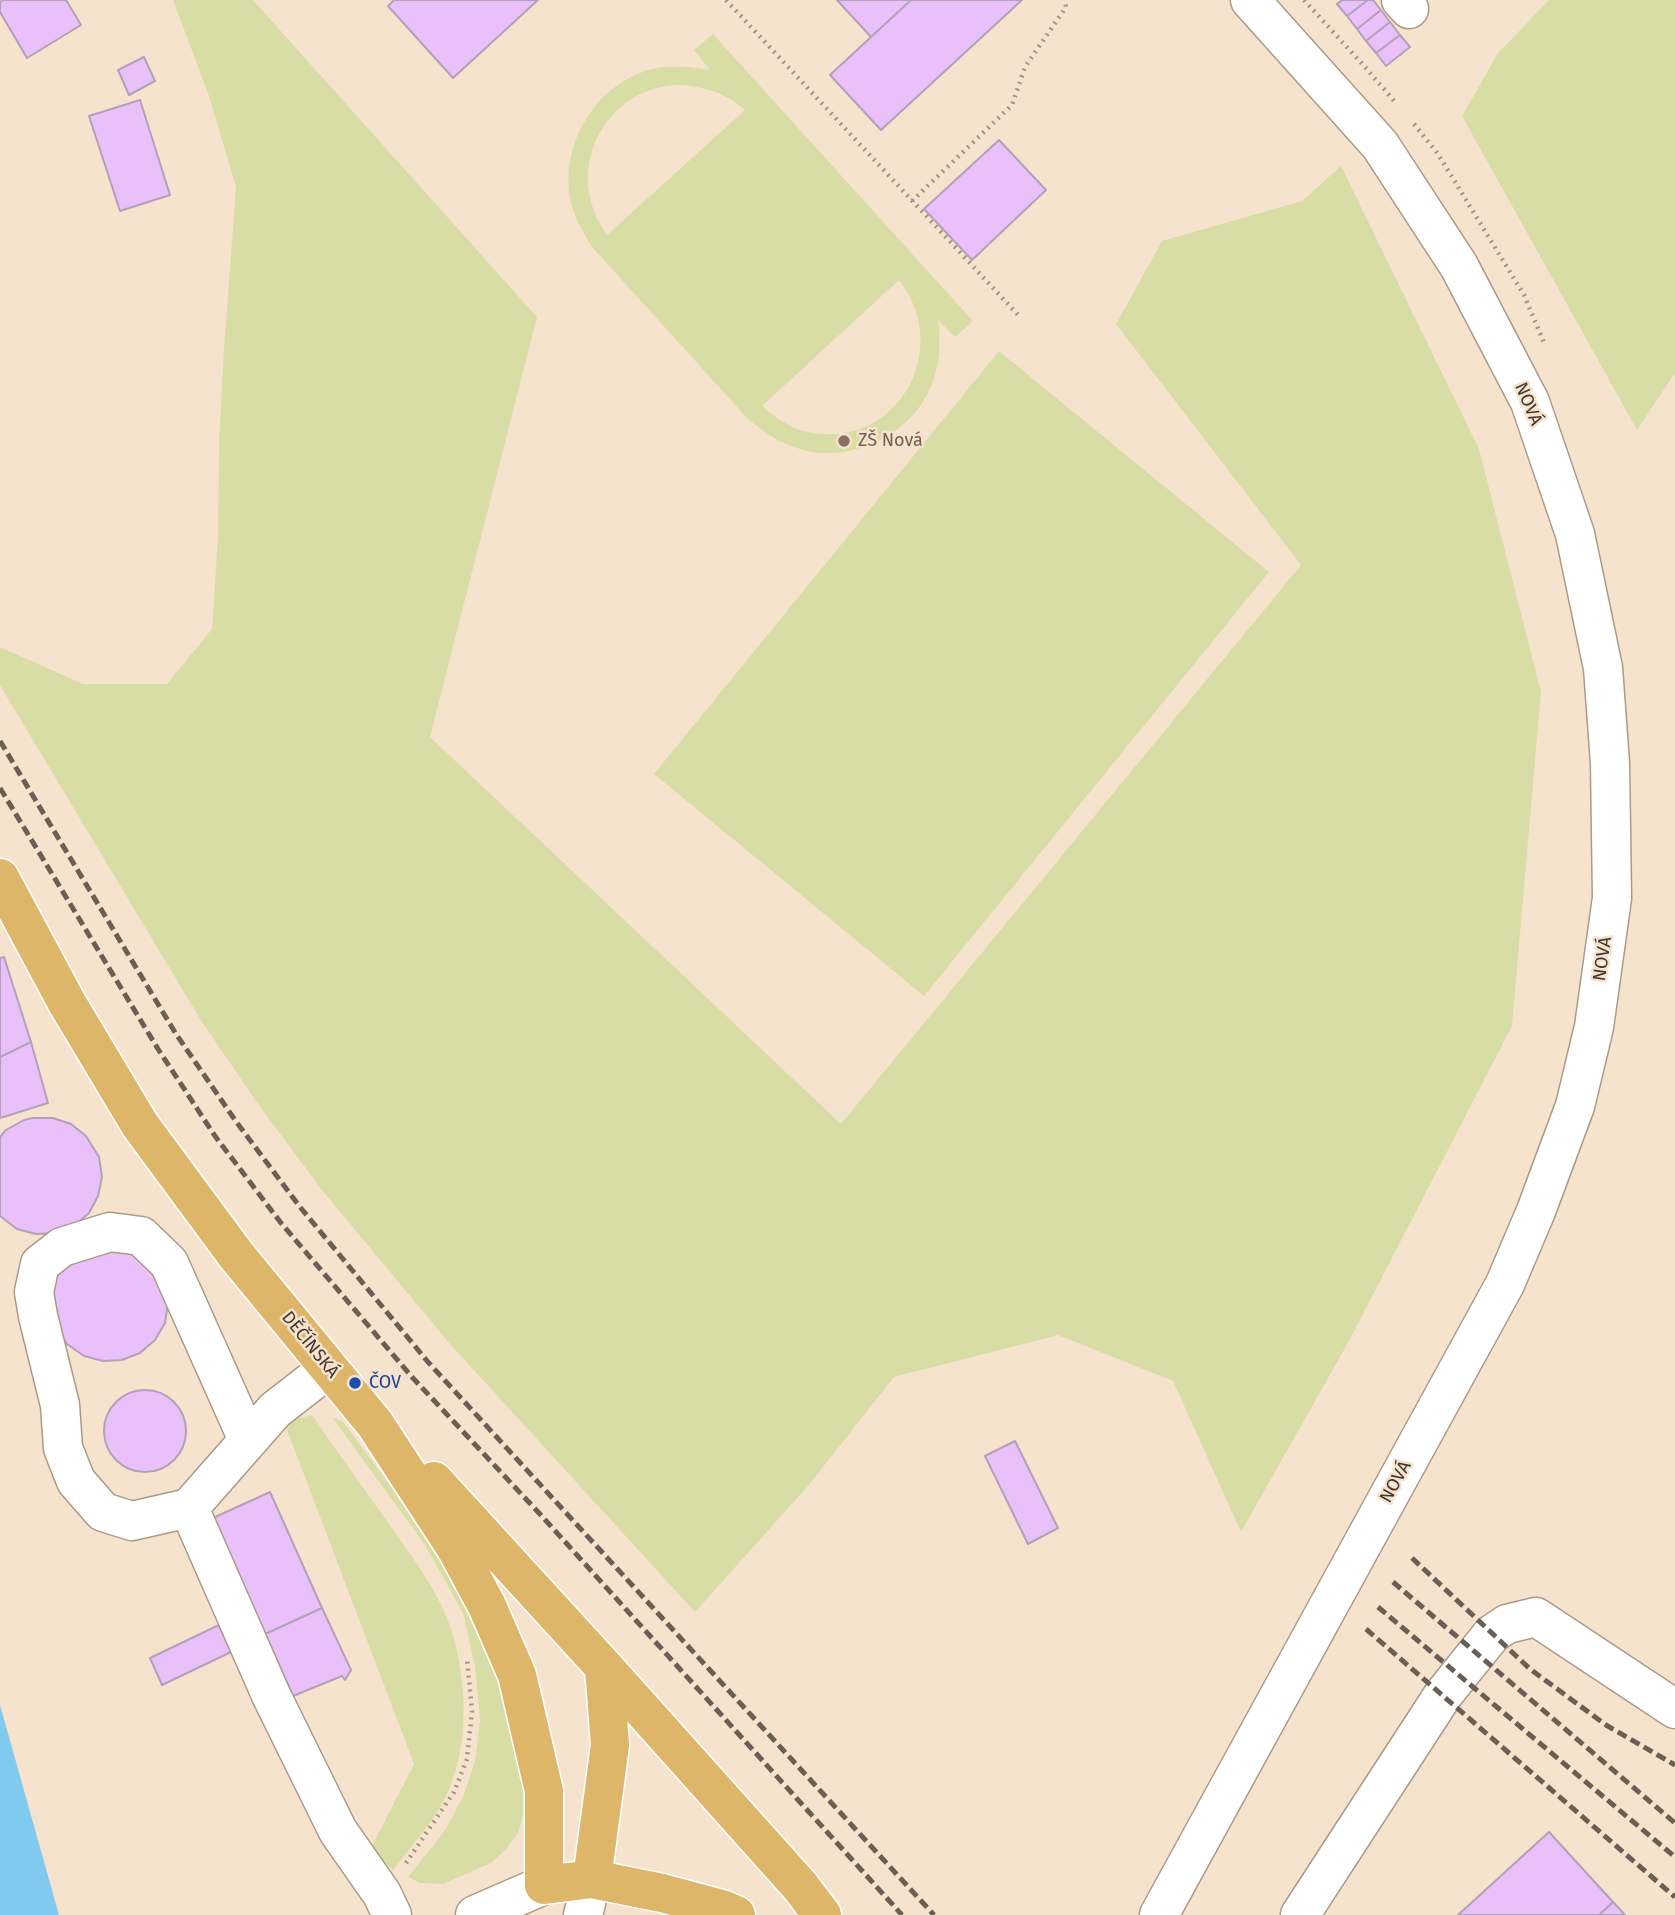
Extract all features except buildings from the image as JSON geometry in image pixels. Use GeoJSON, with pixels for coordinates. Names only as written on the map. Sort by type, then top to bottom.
{"type":"FeatureCollection","features":[{"type":"Feature","properties":{"kind":"main road","name":"DĚČÍNSKÁ"},"geometry":{"type":"LineString","coordinates":[[0,878],[67,1003],[140,1125],[236,1255],[375,1424],[457,1550],[487,1606],[517,1675],[544,1791],[544,1885]]}},
{"type":"Feature","properties":{"kind":"main road"},"geometry":{"type":"LineString","coordinates":[[375,1424],[438,1485],[604,1667],[800,1886],[822,1915]]}},
{"type":"Feature","properties":{"kind":"main road"},"geometry":{"type":"LineString","coordinates":[[592,1879],[610,1745],[604,1667]]}},
{"type":"Feature","properties":{"kind":"main road"},"geometry":{"type":"LineString","coordinates":[[544,1885],[592,1879],[662,1893],[736,1915]]}},
{"type":"Feature","properties":{"kind":"street","name":"NOVÁ"},"geometry":{"type":"LineString","coordinates":[[1159,1915],[1505,1284],[1536,1211],[1575,1106],[1594,1027],[1612,898],[1610,763],[1602,668],[1575,534],[1530,402],[1459,265],[1380,145],[1250,0]]}},
{"type":"Feature","properties":{"kind":"street"},"geometry":{"type":"LineString","coordinates":[[248,1440],[169,1263],[141,1236],[110,1232],[62,1247],[40,1264],[34,1292],[60,1405],[63,1448],[76,1481],[103,1512],[132,1521],[189,1508],[275,1410],[329,1368]]}},
{"type":"Feature","properties":{"kind":"street"},"geometry":{"type":"LineString","coordinates":[[189,1508],[271,1695],[338,1831],[382,1894],[392,1915]]}},
{"type":"Feature","properties":{"kind":"street"},"geometry":{"type":"LineString","coordinates":[[1300,1915],[1443,1695],[1492,1634],[1507,1624],[1536,1617],[1675,1709]]}},
{"type":"Feature","properties":{"kind":"street"},"geometry":{"type":"LineString","coordinates":[[583,1915],[592,1879]]}},
{"type":"Feature","properties":{"kind":"street"},"geometry":{"type":"LineString","coordinates":[[475,1915],[544,1885]]}},
{"type":"Feature","properties":{"kind":"path"},"geometry":{"type":"LineString","coordinates":[[726,0],[1019,316]]}},
{"type":"Feature","properties":{"kind":"path"},"geometry":{"type":"LineString","coordinates":[[912,201],[1012,105],[1025,67],[1066,7],[1065,0]]}},
{"type":"Feature","properties":{"kind":"path"},"geometry":{"type":"LineString","coordinates":[[399,1873],[454,1793],[467,1759],[472,1711],[465,1651]]}},
{"type":"Feature","properties":{"kind":"green space"},"geometry":{"type":"Polygon","coordinates":[[[173,0],[253,0],[537,317],[430,737],[841,1124],[1301,565],[1116,324],[1162,241],[1302,201],[1341,166],[1479,449],[1541,692],[1512,1026],[1349,1341],[1241,1532],[1173,1381],[1058,1335],[894,1377],[808,1486],[695,1612],[450,1344],[322,1190],[258,1104],[200,1019],[0,685],[0,647],[83,684],[167,684],[212,629],[224,349],[236,187],[209,96],[173,0]]]}},
{"type":"Feature","properties":{"kind":"green space"},"geometry":{"type":"Polygon","coordinates":[[[1549,0],[1675,0],[1675,373],[1637,430],[1462,116],[1498,53],[1549,0]]]}},
{"type":"Feature","properties":{"kind":"green space"},"geometry":{"type":"Polygon","coordinates":[[[713,34],[973,321],[955,337],[938,320],[937,368],[923,402],[894,432],[875,442],[856,450],[814,452],[787,445],[759,428],[592,247],[577,220],[571,203],[571,159],[587,118],[616,86],[636,75],[670,67],[710,70],[694,50],[713,34]],[[683,85],[664,86],[643,93],[627,102],[602,129],[589,164],[588,182],[594,210],[607,235],[745,110],[716,92],[683,85]],[[899,280],[762,406],[797,429],[836,434],[864,427],[888,412],[906,391],[917,365],[920,337],[915,308],[899,280]]]}},
{"type":"Feature","properties":{"kind":"green space"},"geometry":{"type":"Polygon","coordinates":[[[999,351],[1269,572],[924,996],[654,774],[999,351]]]}},
{"type":"Feature","properties":{"kind":"green space"},"geometry":{"type":"Polygon","coordinates":[[[312,1415],[426,1577],[448,1620],[458,1654],[464,1714],[455,1773],[437,1813],[393,1870],[370,1850],[414,1764],[284,1422],[312,1415]]]}},
{"type":"Feature","properties":{"kind":"green space"},"geometry":{"type":"Polygon","coordinates":[[[332,1417],[343,1422],[431,1540],[485,1631],[517,1739],[523,1784],[523,1815],[518,1833],[491,1863],[443,1884],[420,1883],[408,1877],[444,1832],[463,1797],[475,1761],[480,1720],[475,1666],[463,1613],[425,1545],[332,1417]]]}},
{"type":"Feature","properties":{"kind":"water"},"geometry":{"type":"Polygon","coordinates":[[[0,1705],[59,1915],[0,1915],[0,1705]]]}},
{"type":"Feature","properties":{"kind":"railway"},"geometry":{"type":"LineString","coordinates":[[0,741],[176,1034],[235,1120],[300,1207],[428,1362],[934,1915]]}},
{"type":"Feature","properties":{"kind":"railway"},"geometry":{"type":"LineString","coordinates":[[0,788],[158,1049],[215,1136],[281,1223],[412,1377],[539,1513],[902,1915]]}},
{"type":"Feature","properties":{"kind":"railway"},"geometry":{"type":"LineString","coordinates":[[1412,1558],[1530,1669],[1606,1725],[1675,1765]]}},
{"type":"Feature","properties":{"kind":"railway"},"geometry":{"type":"LineString","coordinates":[[1393,1582],[1675,1823]]}},
{"type":"Feature","properties":{"kind":"railway"},"geometry":{"type":"LineString","coordinates":[[1378,1607],[1675,1857]]}},
{"type":"Feature","properties":{"kind":"railway"},"geometry":{"type":"LineString","coordinates":[[1366,1629],[1675,1897]]}},
{"type":"Feature","properties":{"kind":"place","name":"ZŠ Nová"},"geometry":{"type":"Point","coordinates":[844,441]}},
{"type":"Feature","properties":{"kind":"place","name":"ČOV"},"geometry":{"type":"Point","coordinates":[355,1383]}}]}
